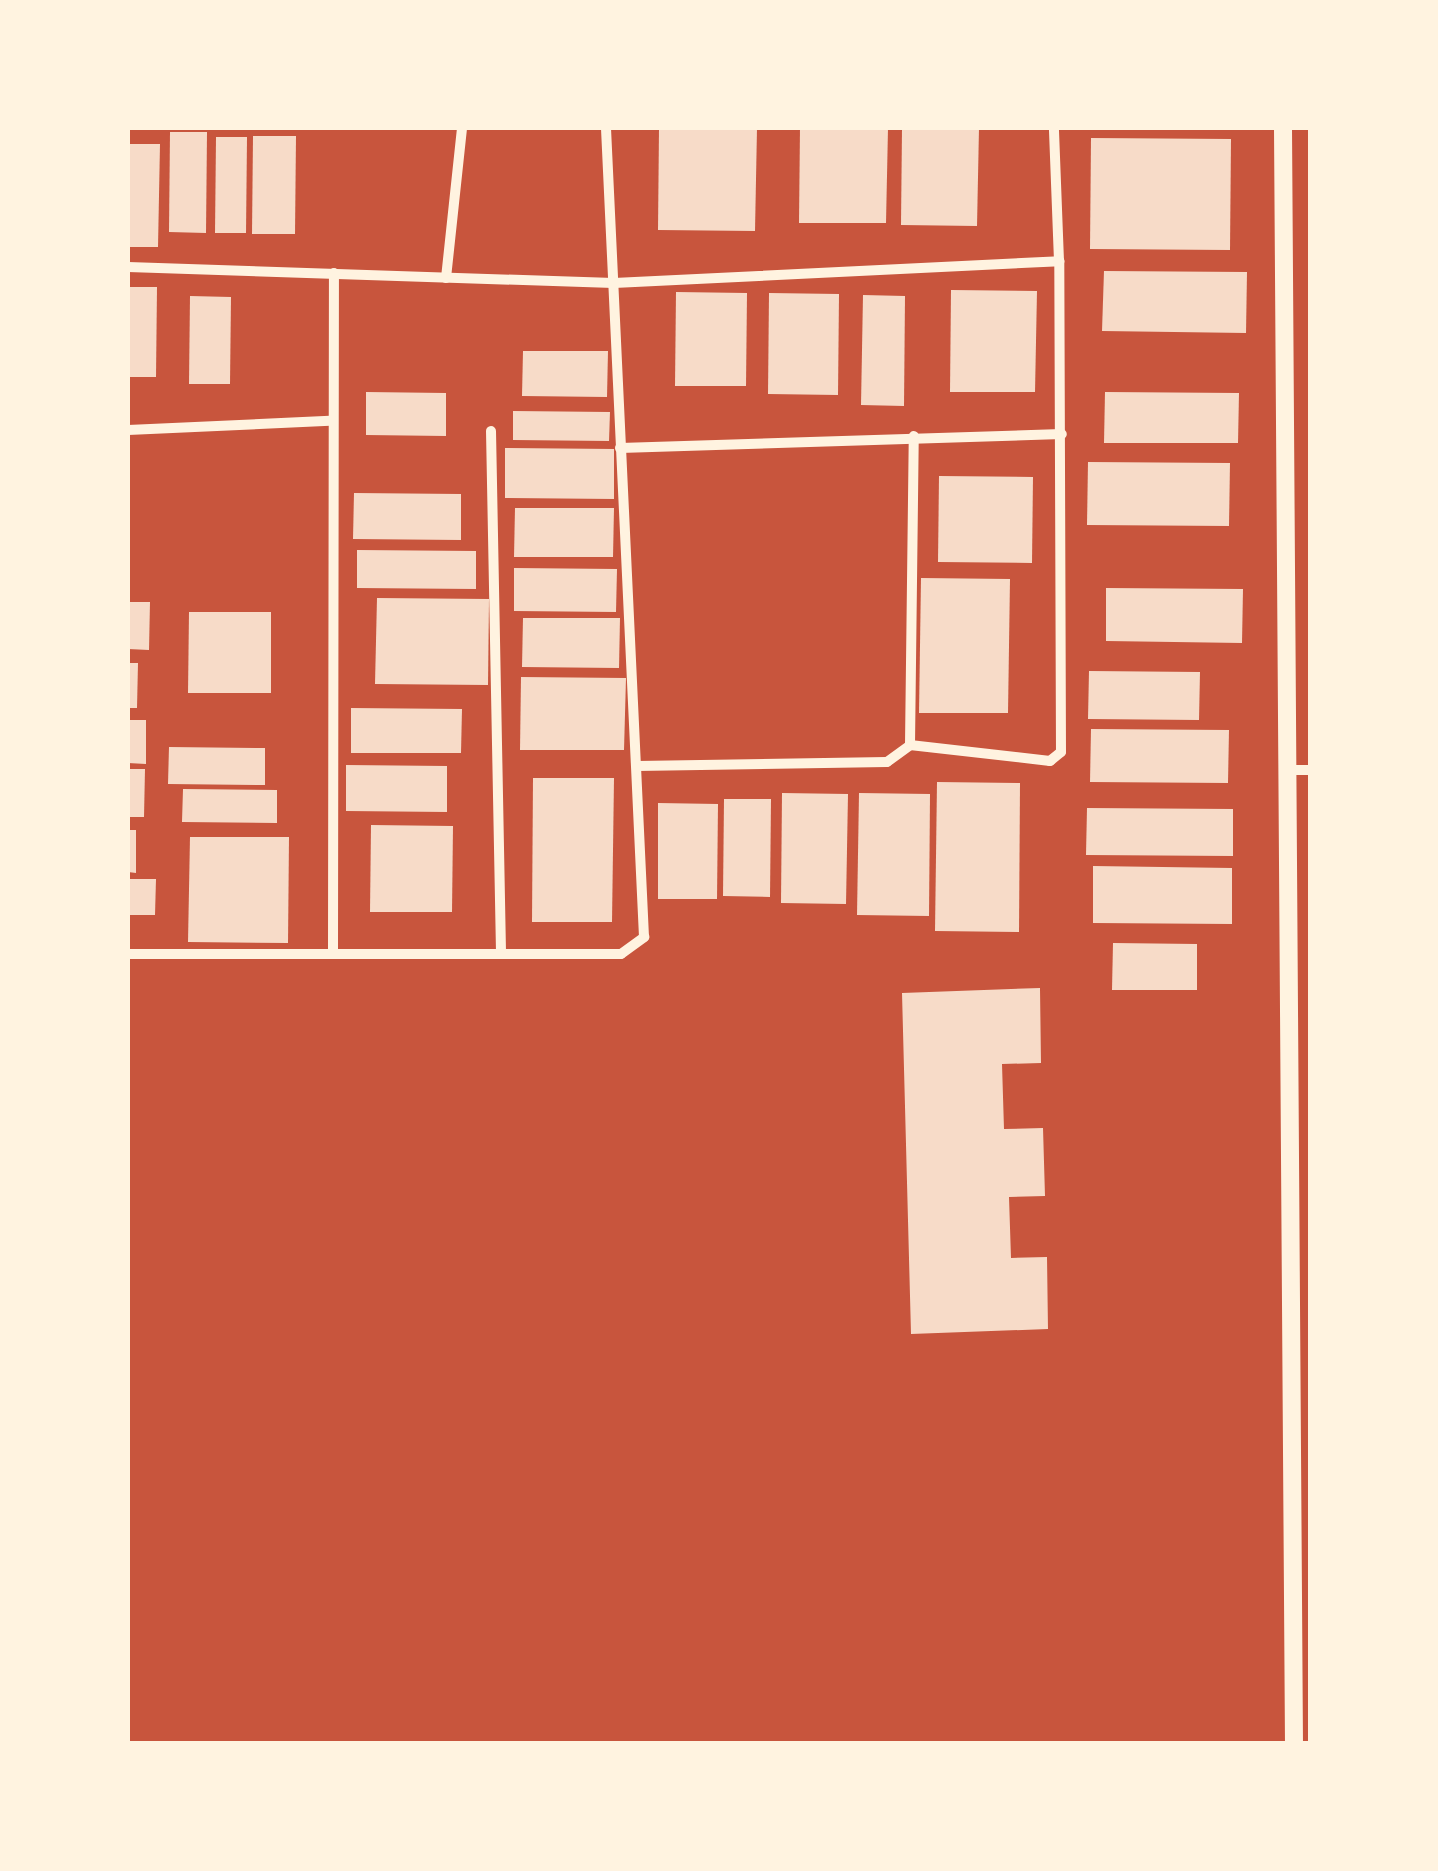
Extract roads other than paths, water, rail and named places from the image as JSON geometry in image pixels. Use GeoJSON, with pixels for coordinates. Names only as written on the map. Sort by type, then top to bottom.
{"type":"FeatureCollection","features":[{"type":"Feature","properties":{"kind":"street"},"geometry":{"type":"LineString","coordinates":[[446,278],[462,128]]}},
{"type":"Feature","properties":{"kind":"street"},"geometry":{"type":"LineString","coordinates":[[128,954],[636,948],[648,918],[620,448],[606,128]]}},
{"type":"Feature","properties":{"kind":"street"},"geometry":{"type":"LineString","coordinates":[[637,766],[887,762],[910,745],[1050,761],[1060,752],[1062,434],[1054,128]]}},
{"type":"Feature","properties":{"kind":"street"},"geometry":{"type":"LineString","coordinates":[[1283,128],[1294,1744]]}},
{"type":"Feature","properties":{"kind":"street"},"geometry":{"type":"LineString","coordinates":[[128,267],[614,283],[1058,261]]}},
{"type":"Feature","properties":{"kind":"street"},"geometry":{"type":"LineString","coordinates":[[333,950],[330,422],[334,274]]}},
{"type":"Feature","properties":{"kind":"street"},"geometry":{"type":"LineString","coordinates":[[128,430],[330,422]]}},
{"type":"Feature","properties":{"kind":"street"},"geometry":{"type":"LineString","coordinates":[[491,432],[500,952]]}},
{"type":"Feature","properties":{"kind":"street"},"geometry":{"type":"LineString","coordinates":[[620,448],[1062,434]]}},
{"type":"Feature","properties":{"kind":"street"},"geometry":{"type":"LineString","coordinates":[[910,745],[914,436]]}},
{"type":"Feature","properties":{"kind":"street"},"geometry":{"type":"LineString","coordinates":[[1287,770],[1310,770]]}}]}
